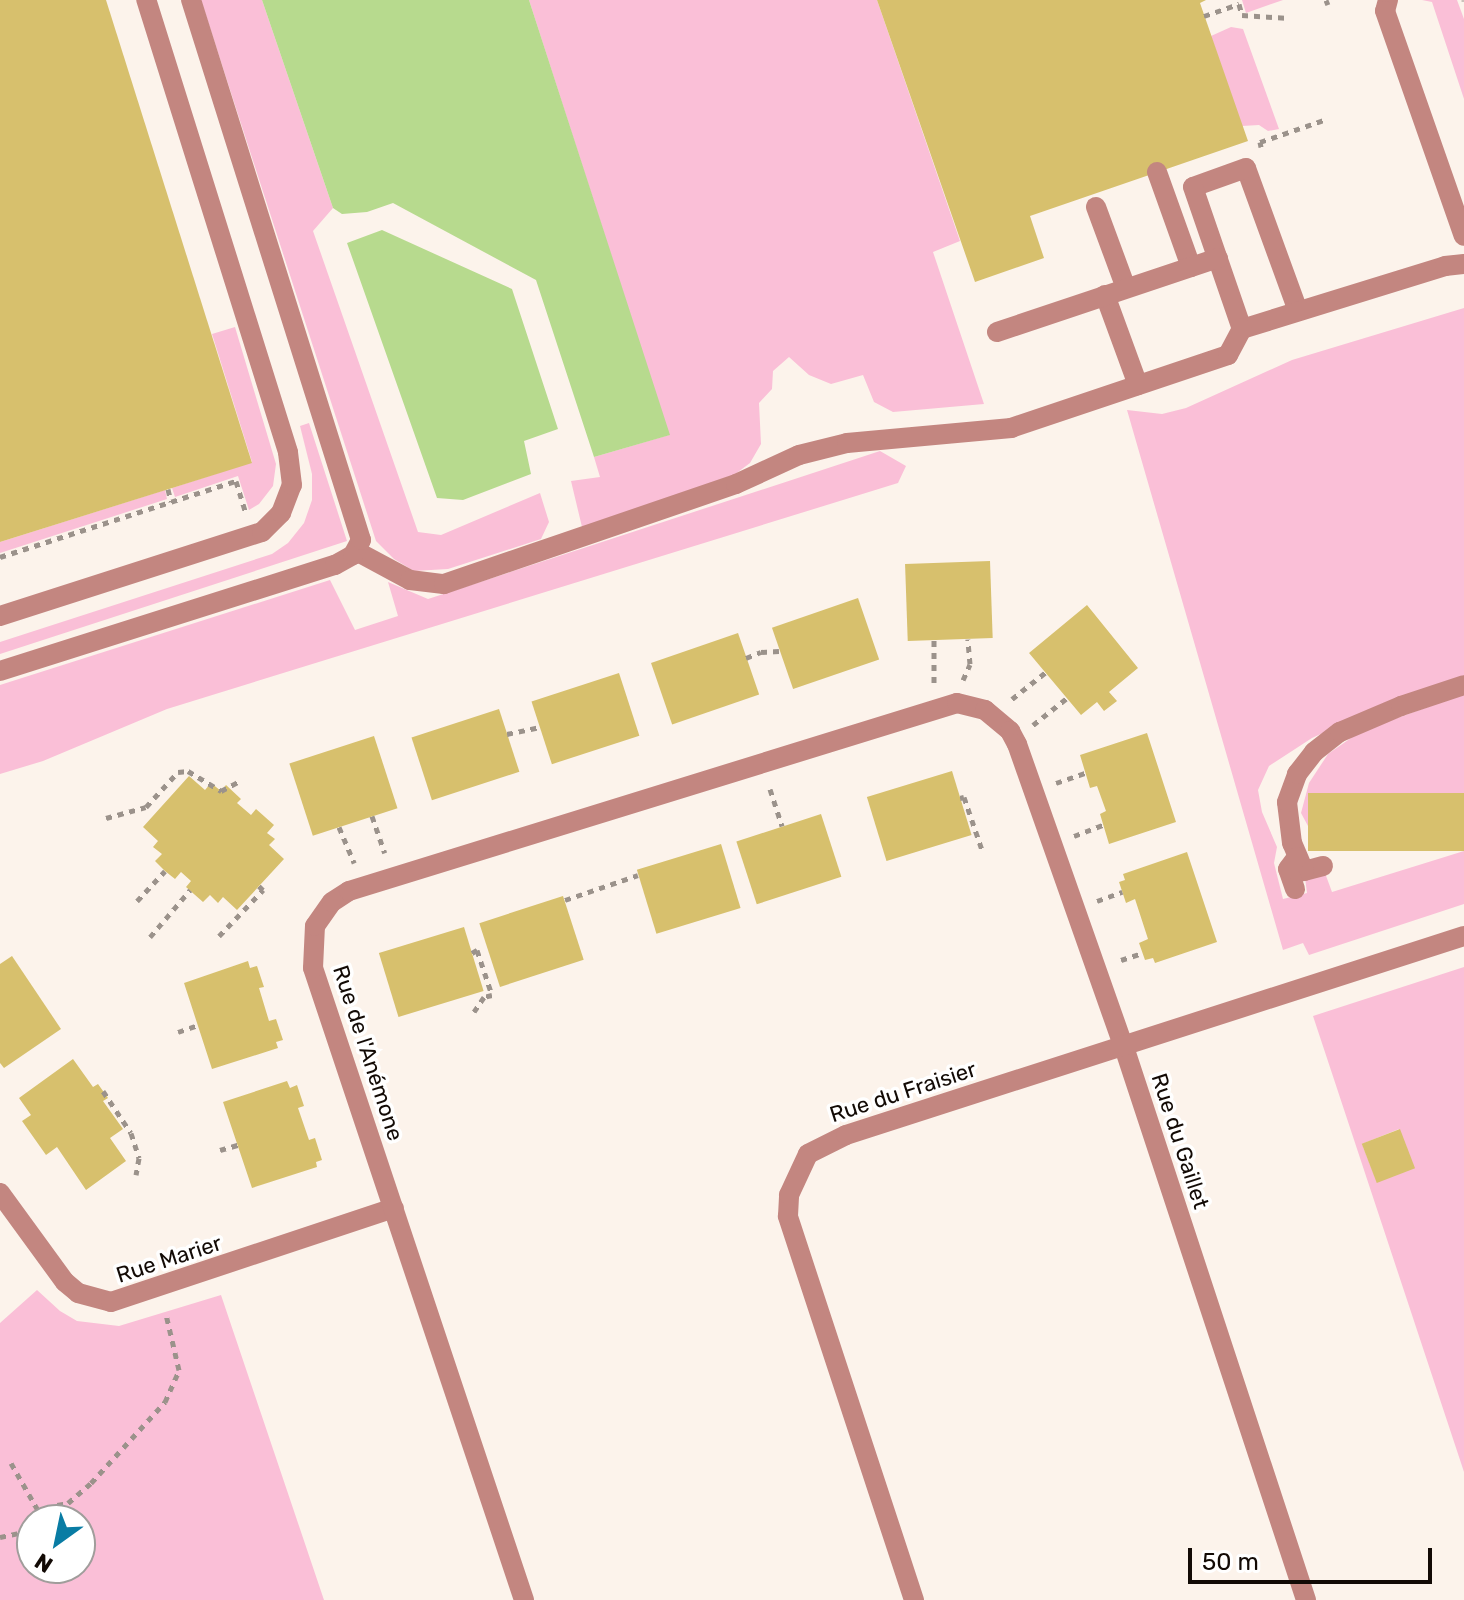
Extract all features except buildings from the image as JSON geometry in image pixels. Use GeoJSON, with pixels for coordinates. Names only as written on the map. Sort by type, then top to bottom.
{"type":"FeatureCollection","features":[{"type":"Feature","properties":{"kind":"street"},"geometry":{"type":"LineString","coordinates":[[0,616],[262,532],[281,513],[292,485],[288,452],[146,0]]}},
{"type":"Feature","properties":{"kind":"street"},"geometry":{"type":"LineString","coordinates":[[0,671],[324,569],[348,559],[356,551],[361,530],[191,0]]}},
{"type":"Feature","properties":{"kind":"street"},"geometry":{"type":"LineString","coordinates":[[1388,0],[1385,11],[1464,236]]}},
{"type":"Feature","properties":{"kind":"street"},"geometry":{"type":"LineString","coordinates":[[1242,329],[1193,187],[1246,168],[1298,311]]}},
{"type":"Feature","properties":{"kind":"street"},"geometry":{"type":"LineString","coordinates":[[1157,172],[1191,267]]}},
{"type":"Feature","properties":{"kind":"street"},"geometry":{"type":"LineString","coordinates":[[1096,207],[1126,288]]}},
{"type":"Feature","properties":{"kind":"street"},"geometry":{"type":"LineString","coordinates":[[997,332],[1218,258]]}},
{"type":"Feature","properties":{"kind":"street"},"geometry":{"type":"LineString","coordinates":[[356,551],[410,580],[444,584],[736,484],[799,455],[847,443],[1011,428],[1228,355],[1242,329],[1445,266],[1464,264]]}},
{"type":"Feature","properties":{"kind":"street"},"geometry":{"type":"LineString","coordinates":[[1105,295],[1138,385]]}},
{"type":"Feature","properties":{"kind":"street"},"geometry":{"type":"LineString","coordinates":[[1323,866],[1304,871],[1289,832],[1287,802],[1297,774],[1314,752],[1340,732],[1401,706],[1464,685]]}},
{"type":"Feature","properties":{"kind":"street","name":"Rue de l'Anémone"},"geometry":{"type":"LineString","coordinates":[[524,1600],[313,968],[312,939],[322,913],[340,895],[361,887],[943,705],[989,712]]}},
{"type":"Feature","properties":{"kind":"street","name":"Rue du Gaillet"},"geometry":{"type":"LineString","coordinates":[[989,712],[1014,739],[1124,1047],[1306,1600]]}},
{"type":"Feature","properties":{"kind":"street"},"geometry":{"type":"LineString","coordinates":[[1295,889],[1288,869],[1297,857]]}},
{"type":"Feature","properties":{"kind":"street","name":"Rue du Fraisier"},"geometry":{"type":"LineString","coordinates":[[914,1600],[788,1216],[789,1195],[796,1174],[808,1154],[824,1142],[1464,936]]}},
{"type":"Feature","properties":{"kind":"street","name":"Rue Marier"},"geometry":{"type":"LineString","coordinates":[[0,1193],[65,1282],[78,1293],[111,1302],[394,1208]]}},
{"type":"Feature","properties":{"kind":"path"},"geometry":{"type":"LineString","coordinates":[[1204,16],[1239,4],[1242,15],[1289,18]]}},
{"type":"Feature","properties":{"kind":"path"},"geometry":{"type":"LineString","coordinates":[[1260,142],[1324,120]]}},
{"type":"Feature","properties":{"kind":"path"},"geometry":{"type":"LineString","coordinates":[[0,557],[236,481],[244,509]]}},
{"type":"Feature","properties":{"kind":"path"},"geometry":{"type":"LineString","coordinates":[[168,489],[171,502]]}},
{"type":"Feature","properties":{"kind":"path"},"geometry":{"type":"LineString","coordinates":[[943,705],[970,664],[968,639]]}},
{"type":"Feature","properties":{"kind":"path"},"geometry":{"type":"LineString","coordinates":[[934,640],[943,705]]}},
{"type":"Feature","properties":{"kind":"path"},"geometry":{"type":"LineString","coordinates":[[746,658],[761,652],[779,651]]}},
{"type":"Feature","properties":{"kind":"path"},"geometry":{"type":"LineString","coordinates":[[989,712],[1046,672]]}},
{"type":"Feature","properties":{"kind":"path"},"geometry":{"type":"LineString","coordinates":[[1014,739],[1067,698]]}},
{"type":"Feature","properties":{"kind":"path"},"geometry":{"type":"LineString","coordinates":[[507,734],[540,727]]}},
{"type":"Feature","properties":{"kind":"path"},"geometry":{"type":"LineString","coordinates":[[761,762],[782,826]]}},
{"type":"Feature","properties":{"kind":"path"},"geometry":{"type":"LineString","coordinates":[[106,818],[146,807],[178,772],[188,771],[221,791],[240,781]]}},
{"type":"Feature","properties":{"kind":"path"},"geometry":{"type":"LineString","coordinates":[[960,798],[964,797],[982,850]]}},
{"type":"Feature","properties":{"kind":"path"},"geometry":{"type":"LineString","coordinates":[[372,816],[394,877]]}},
{"type":"Feature","properties":{"kind":"path"},"geometry":{"type":"LineString","coordinates":[[339,827],[346,839],[361,887]]}},
{"type":"Feature","properties":{"kind":"path"},"geometry":{"type":"LineString","coordinates":[[137,901],[165,871]]}},
{"type":"Feature","properties":{"kind":"path"},"geometry":{"type":"LineString","coordinates":[[565,900],[638,875]]}},
{"type":"Feature","properties":{"kind":"path"},"geometry":{"type":"LineString","coordinates":[[219,936],[263,890],[259,886]]}},
{"type":"Feature","properties":{"kind":"path"},"geometry":{"type":"LineString","coordinates":[[150,937],[190,890]]}},
{"type":"Feature","properties":{"kind":"path"},"geometry":{"type":"LineString","coordinates":[[472,953],[477,950],[492,995],[484,997],[474,1012]]}},
{"type":"Feature","properties":{"kind":"path"},"geometry":{"type":"LineString","coordinates":[[178,1032],[198,1025]]}},
{"type":"Feature","properties":{"kind":"path"},"geometry":{"type":"LineString","coordinates":[[103,1091],[131,1133],[139,1158],[136,1175]]}},
{"type":"Feature","properties":{"kind":"path"},"geometry":{"type":"LineString","coordinates":[[220,1150],[238,1145]]}},
{"type":"Feature","properties":{"kind":"path"},"geometry":{"type":"LineString","coordinates":[[62,1504],[84,1490],[165,1402],[179,1370],[166,1314]]}},
{"type":"Feature","properties":{"kind":"path"},"geometry":{"type":"LineString","coordinates":[[11,1463],[34,1504]]}},
{"type":"Feature","properties":{"kind":"shaded area"},"geometry":{"type":"Polygon","coordinates":[[[201,0],[262,0],[333,208],[313,231],[418,532],[441,535],[540,493],[549,522],[541,539],[448,569],[414,571],[394,559],[376,541],[201,0]]]}},
{"type":"Feature","properties":{"kind":"shaded area"},"geometry":{"type":"Polygon","coordinates":[[[262,0],[529,0],[670,435],[594,457],[536,280],[393,203],[367,212],[342,214],[333,208],[262,0]]]}},
{"type":"Feature","properties":{"kind":"shaded area"},"geometry":{"type":"Polygon","coordinates":[[[529,0],[877,0],[960,241],[933,252],[984,404],[893,412],[874,402],[863,375],[831,384],[809,375],[789,357],[773,371],[772,389],[759,403],[761,444],[750,463],[734,475],[582,527],[571,481],[600,477],[594,457],[669,435],[529,0]]]}},
{"type":"Feature","properties":{"kind":"shaded area"},"geometry":{"type":"Polygon","coordinates":[[[1242,0],[1283,0],[1246,13],[1242,0]]]}},
{"type":"Feature","properties":{"kind":"shaded area"},"geometry":{"type":"Polygon","coordinates":[[[1422,0],[1457,0],[1464,19],[1464,99],[1432,2],[1422,0]]]}},
{"type":"Feature","properties":{"kind":"shaded area"},"geometry":{"type":"Polygon","coordinates":[[[1231,27],[1243,29],[1279,129],[1268,131],[1259,125],[1242,126],[1211,36],[1231,27]]]}},
{"type":"Feature","properties":{"kind":"shaded area"},"geometry":{"type":"Polygon","coordinates":[[[382,230],[512,289],[558,429],[524,441],[531,474],[463,500],[437,498],[347,243],[382,230]]]}},
{"type":"Feature","properties":{"kind":"shaded area"},"geometry":{"type":"Polygon","coordinates":[[[1464,308],[1464,680],[1366,713],[1312,738],[1269,766],[1258,790],[1262,812],[1277,847],[1274,863],[1283,899],[1307,893],[1305,878],[1325,873],[1332,892],[1464,851],[1464,904],[1309,955],[1303,943],[1283,950],[1127,410],[1162,414],[1186,408],[1292,360],[1464,308]]]}},
{"type":"Feature","properties":{"kind":"shaded area"},"geometry":{"type":"Polygon","coordinates":[[[235,327],[276,464],[273,486],[259,504],[249,510],[238,476],[175,497],[172,488],[252,462],[212,334],[235,327]]]}},
{"type":"Feature","properties":{"kind":"shaded area"},"geometry":{"type":"Polygon","coordinates":[[[309,423],[347,541],[0,654],[0,642],[272,554],[288,543],[304,523],[312,500],[312,474],[300,426],[309,423]]]}},
{"type":"Feature","properties":{"kind":"shaded area"},"geometry":{"type":"Polygon","coordinates":[[[880,451],[906,466],[898,483],[167,709],[43,761],[0,774],[0,685],[330,580],[355,630],[398,616],[388,582],[428,599],[880,451]]]}},
{"type":"Feature","properties":{"kind":"shaded area"},"geometry":{"type":"Polygon","coordinates":[[[165,490],[167,499],[0,553],[0,542],[165,490]]]}},
{"type":"Feature","properties":{"kind":"shaded area"},"geometry":{"type":"Polygon","coordinates":[[[1464,694],[1464,793],[1315,839],[1301,813],[1309,783],[1328,754],[1361,731],[1464,694]]]}},
{"type":"Feature","properties":{"kind":"shaded area"},"geometry":{"type":"Polygon","coordinates":[[[1464,967],[1464,1472],[1313,1016],[1464,967]],[[1399,1129],[1362,1144],[1377,1182],[1399,1129]]]}},
{"type":"Feature","properties":{"kind":"shaded area"},"geometry":{"type":"Polygon","coordinates":[[[37,1290],[60,1311],[77,1321],[119,1326],[221,1295],[324,1600],[0,1600],[0,1323],[37,1290]]]}}]}
